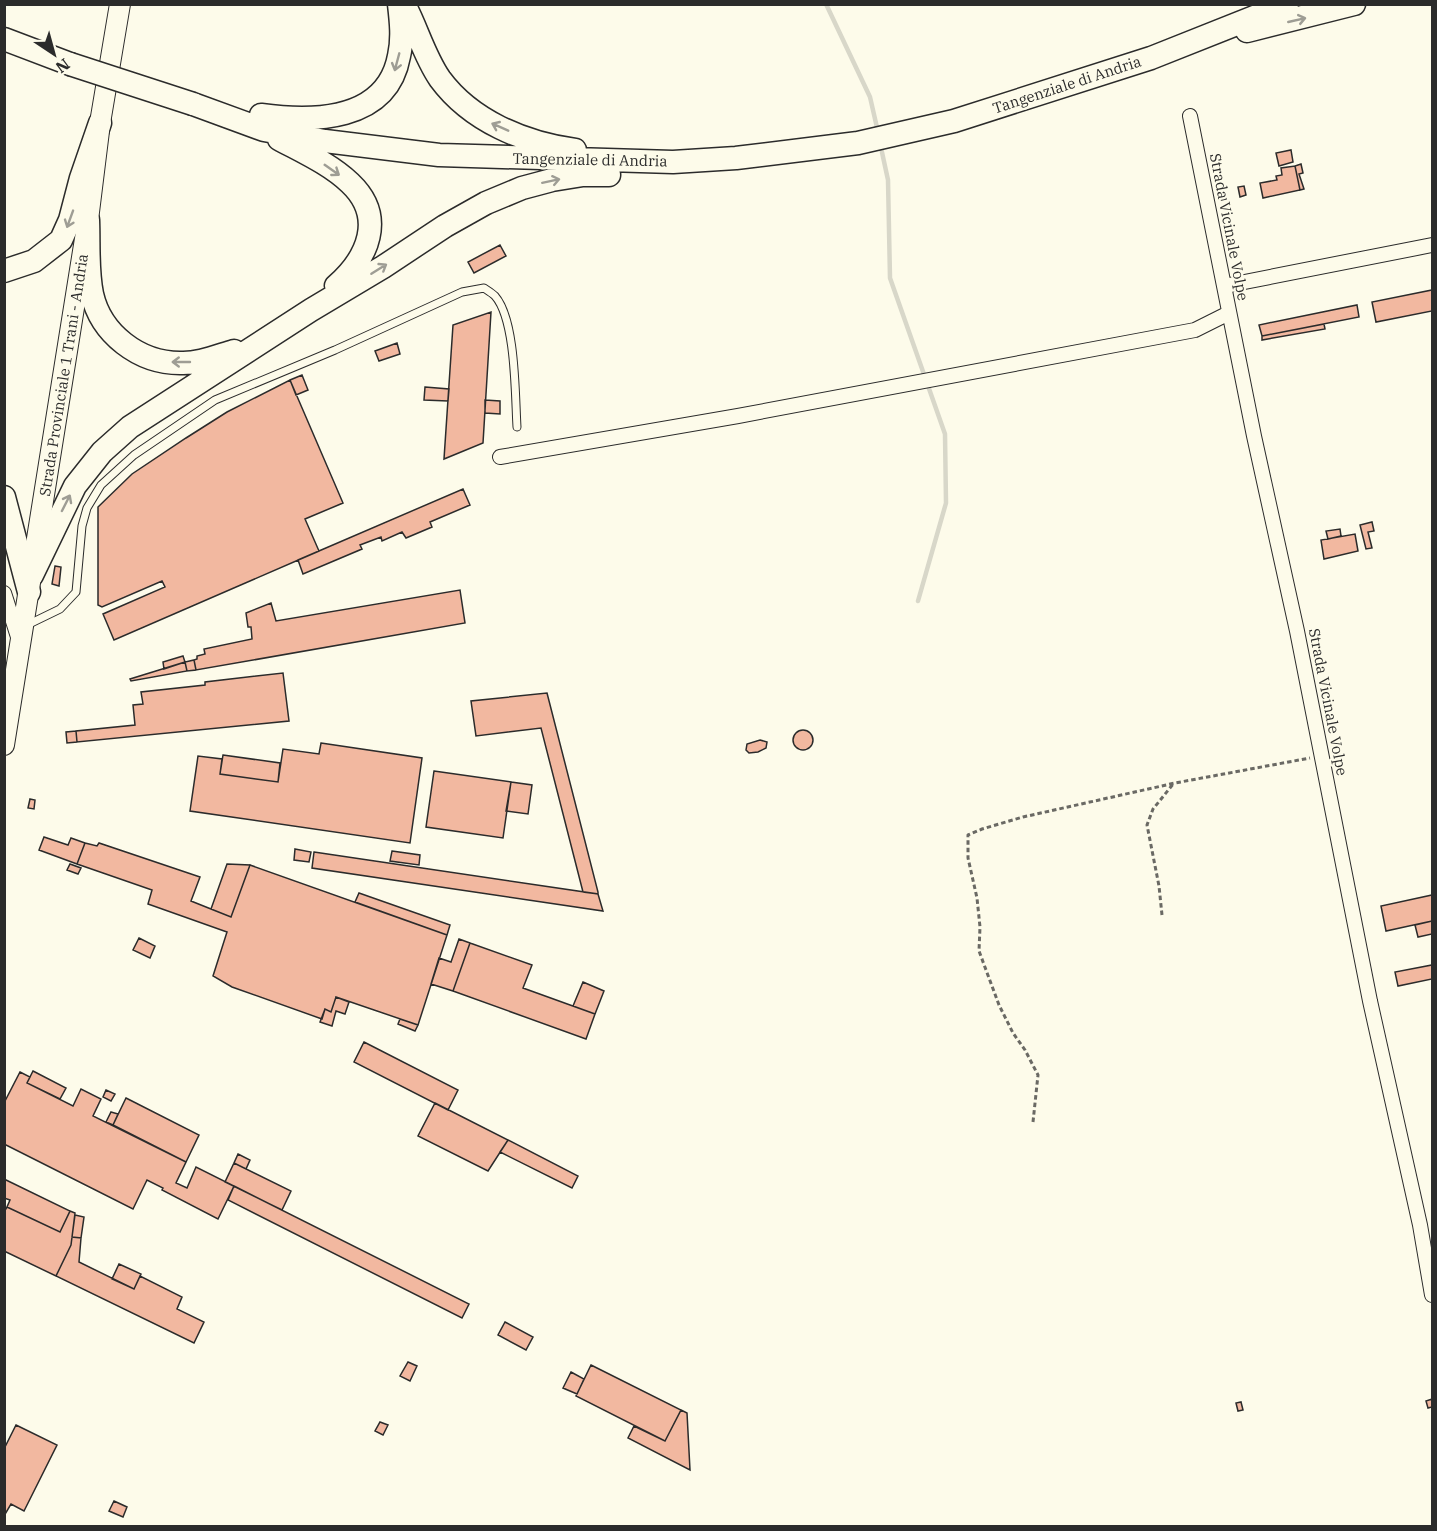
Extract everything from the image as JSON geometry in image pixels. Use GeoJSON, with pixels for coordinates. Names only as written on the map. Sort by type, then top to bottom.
{"type":"FeatureCollection","features":[{"type":"Feature","properties":{"kind":"main road","name":"Strada Provinciale 1 Trani - Andria"},"geometry":{"type":"LineString","coordinates":[[4,745],[120,4]]}},
{"type":"Feature","properties":{"kind":"main road"},"geometry":{"type":"LineString","coordinates":[[216,112],[290,119],[347,113],[367,105],[377,97],[394,73],[399,56],[401,28],[399,4]]}},
{"type":"Feature","properties":{"kind":"main road"},"geometry":{"type":"LineString","coordinates":[[404,4],[440,78],[462,103],[491,123],[524,138],[561,148],[638,161]]}},
{"type":"Feature","properties":{"kind":"main road","name":"Tangenziale di Andria"},"geometry":{"type":"LineString","coordinates":[[1178,48],[1287,4]]}},
{"type":"Feature","properties":{"kind":"main road","name":"Tangenziale di Andria"},"geometry":{"type":"LineString","coordinates":[[15,44],[264,130],[325,141],[439,155],[673,162],[736,158],[896,136],[965,117],[1178,48],[1354,4]]}},
{"type":"Feature","properties":{"kind":"main road"},"geometry":{"type":"LineString","coordinates":[[4,29],[15,44]]}},
{"type":"Feature","properties":{"kind":"main road"},"geometry":{"type":"LineString","coordinates":[[4,271],[34,261],[61,240],[70,220],[81,178],[100,123]]}},
{"type":"Feature","properties":{"kind":"main road"},"geometry":{"type":"LineString","coordinates":[[264,130],[330,168],[351,184],[366,205],[370,236],[365,250],[348,275],[310,310]]}},
{"type":"Feature","properties":{"kind":"main road"},"geometry":{"type":"LineString","coordinates":[[30,583],[75,486],[102,452],[130,427],[310,310],[486,203],[522,188],[583,175],[636,174],[673,162]]}},
{"type":"Feature","properties":{"kind":"main road"},"geometry":{"type":"LineString","coordinates":[[88,220],[93,296],[101,318],[116,338],[131,349],[138,354],[179,363],[198,361],[258,344]]}},
{"type":"Feature","properties":{"kind":"main road"},"geometry":{"type":"LineString","coordinates":[[4,497],[30,583]]}},
{"type":"Feature","properties":{"kind":"street","name":"Strada Vicinale Volpe"},"geometry":{"type":"LineString","coordinates":[[1190,116],[1371,1001],[1420,1225],[1432,1295]]}},
{"type":"Feature","properties":{"kind":"street"},"geometry":{"type":"LineString","coordinates":[[1224,286],[1432,245]]}},
{"type":"Feature","properties":{"kind":"street"},"geometry":{"type":"LineString","coordinates":[[500,457],[738,416],[1195,330],[1229,313]]}},
{"type":"Feature","properties":{"kind":"street"},"geometry":{"type":"LineString","coordinates":[[4,593],[21,648]]}},
{"type":"Feature","properties":{"kind":"lane"},"geometry":{"type":"LineString","coordinates":[[24,626],[60,609],[76,592],[82,526],[87,508],[101,485],[134,455],[215,400],[462,292],[484,288],[496,297],[508,323],[517,427]]}},
{"type":"Feature","properties":{"kind":"path"},"geometry":{"type":"LineString","coordinates":[[1034,1122],[1038,1075],[999,1005],[979,951],[980,927],[977,898],[968,858],[968,835],[1023,817],[1175,783],[1322,756]]}},
{"type":"Feature","properties":{"kind":"path"},"geometry":{"type":"LineString","coordinates":[[1162,915],[1159,886],[1147,825],[1153,808],[1175,783]]}},
{"type":"Feature","properties":{"kind":"building"},"geometry":{"type":"Polygon","coordinates":[[[1291,150],[1293,162],[1279,166],[1276,153],[1291,150]]]}},
{"type":"Feature","properties":{"kind":"building"},"geometry":{"type":"Polygon","coordinates":[[[1301,164],[1303,173],[1299,174],[1304,189],[1300,190],[1295,166],[1301,164]]]}},
{"type":"Feature","properties":{"kind":"building"},"geometry":{"type":"Polygon","coordinates":[[[1295,166],[1300,190],[1263,198],[1260,183],[1277,180],[1276,176],[1282,175],[1281,168],[1295,166]]]}},
{"type":"Feature","properties":{"kind":"building"},"geometry":{"type":"Polygon","coordinates":[[[1244,186],[1246,195],[1240,197],[1238,187],[1244,186]]]}},
{"type":"Feature","properties":{"kind":"building"},"geometry":{"type":"Polygon","coordinates":[[[1219,190],[1224,190],[1226,199],[1221,200],[1219,190]]]}},
{"type":"Feature","properties":{"kind":"building"},"geometry":{"type":"Polygon","coordinates":[[[500,245],[506,256],[474,273],[468,262],[500,245]]]}},
{"type":"Feature","properties":{"kind":"building"},"geometry":{"type":"Polygon","coordinates":[[[1432,290],[1432,311],[1376,322],[1372,302],[1432,290]]]}},
{"type":"Feature","properties":{"kind":"building"},"geometry":{"type":"Polygon","coordinates":[[[1357,305],[1359,317],[1262,336],[1259,325],[1357,305]]]}},
{"type":"Feature","properties":{"kind":"building"},"geometry":{"type":"Polygon","coordinates":[[[491,312],[483,443],[444,459],[453,325],[491,312]]]}},
{"type":"Feature","properties":{"kind":"building"},"geometry":{"type":"Polygon","coordinates":[[[1324,324],[1325,329],[1262,340],[1262,336],[1324,324]]]}},
{"type":"Feature","properties":{"kind":"building"},"geometry":{"type":"Polygon","coordinates":[[[397,343],[400,354],[379,361],[375,351],[397,343]]]}},
{"type":"Feature","properties":{"kind":"building"},"geometry":{"type":"Polygon","coordinates":[[[302,375],[308,390],[296,395],[290,380],[302,375]]]}},
{"type":"Feature","properties":{"kind":"building"},"geometry":{"type":"Polygon","coordinates":[[[290,380],[343,503],[305,519],[319,551],[114,640],[103,614],[165,587],[162,581],[102,607],[98,605],[98,507],[132,474],[186,438],[227,412],[290,380]]]}},
{"type":"Feature","properties":{"kind":"building"},"geometry":{"type":"Polygon","coordinates":[[[425,387],[449,389],[448,401],[424,400],[425,387]]]}},
{"type":"Feature","properties":{"kind":"building"},"geometry":{"type":"Polygon","coordinates":[[[485,400],[500,401],[500,414],[485,413],[485,400]]]}},
{"type":"Feature","properties":{"kind":"building"},"geometry":{"type":"Polygon","coordinates":[[[463,489],[470,505],[430,522],[432,527],[406,538],[402,532],[382,541],[381,537],[360,545],[362,549],[303,574],[298,560],[463,489]]]}},
{"type":"Feature","properties":{"kind":"building"},"geometry":{"type":"Polygon","coordinates":[[[1372,522],[1374,531],[1368,532],[1372,548],[1366,549],[1360,525],[1372,522]]]}},
{"type":"Feature","properties":{"kind":"building"},"geometry":{"type":"Polygon","coordinates":[[[1340,529],[1341,536],[1328,539],[1326,531],[1340,529]]]}},
{"type":"Feature","properties":{"kind":"building"},"geometry":{"type":"Polygon","coordinates":[[[1355,534],[1358,551],[1324,559],[1321,540],[1355,534]]]}},
{"type":"Feature","properties":{"kind":"building"},"geometry":{"type":"Polygon","coordinates":[[[55,566],[61,567],[59,586],[52,584],[55,566]]]}},
{"type":"Feature","properties":{"kind":"building"},"geometry":{"type":"Polygon","coordinates":[[[460,590],[465,623],[196,670],[194,660],[197,656],[205,654],[204,649],[252,639],[246,613],[271,603],[276,621],[460,590]]]}},
{"type":"Feature","properties":{"kind":"building"},"geometry":{"type":"Polygon","coordinates":[[[183,656],[185,662],[164,669],[163,662],[183,656]]]}},
{"type":"Feature","properties":{"kind":"building"},"geometry":{"type":"Polygon","coordinates":[[[194,660],[196,670],[187,671],[185,662],[194,660]]]}},
{"type":"Feature","properties":{"kind":"building"},"geometry":{"type":"Polygon","coordinates":[[[185,662],[187,671],[131,681],[130,679],[185,662]]]}},
{"type":"Feature","properties":{"kind":"building"},"geometry":{"type":"Polygon","coordinates":[[[283,673],[289,721],[77,742],[76,731],[135,725],[133,705],[143,704],[141,692],[283,673]]]}},
{"type":"Feature","properties":{"kind":"building"},"geometry":{"type":"Polygon","coordinates":[[[547,693],[598,894],[583,892],[541,728],[476,736],[471,701],[547,693]]]}},
{"type":"Feature","properties":{"kind":"building"},"geometry":{"type":"Polygon","coordinates":[[[799,730],[807,730],[813,736],[813,744],[807,750],[799,750],[793,744],[793,736],[799,730]]]}},
{"type":"Feature","properties":{"kind":"building"},"geometry":{"type":"Polygon","coordinates":[[[76,731],[77,742],[67,743],[66,732],[76,731]]]}},
{"type":"Feature","properties":{"kind":"building"},"geometry":{"type":"Polygon","coordinates":[[[760,740],[767,742],[766,748],[749,753],[746,750],[747,744],[760,740]]]}},
{"type":"Feature","properties":{"kind":"building"},"geometry":{"type":"Polygon","coordinates":[[[321,743],[422,758],[410,843],[190,811],[198,756],[222,759],[220,774],[278,782],[283,749],[319,754],[321,743]]]}},
{"type":"Feature","properties":{"kind":"building"},"geometry":{"type":"Polygon","coordinates":[[[223,755],[280,763],[278,782],[220,774],[223,755]]]}},
{"type":"Feature","properties":{"kind":"building"},"geometry":{"type":"Polygon","coordinates":[[[434,771],[511,782],[503,838],[426,827],[434,771]]]}},
{"type":"Feature","properties":{"kind":"building"},"geometry":{"type":"Polygon","coordinates":[[[511,782],[532,785],[528,814],[506,811],[511,782]]]}},
{"type":"Feature","properties":{"kind":"building"},"geometry":{"type":"Polygon","coordinates":[[[30,799],[35,800],[34,809],[28,808],[30,799]]]}},
{"type":"Feature","properties":{"kind":"building"},"geometry":{"type":"Polygon","coordinates":[[[44,837],[68,845],[71,838],[85,843],[77,864],[39,850],[44,837]]]}},
{"type":"Feature","properties":{"kind":"building"},"geometry":{"type":"Polygon","coordinates":[[[85,843],[97,846],[99,843],[200,877],[191,901],[231,917],[250,865],[447,935],[418,1025],[336,997],[331,1012],[325,1009],[322,1019],[232,987],[213,976],[227,932],[148,904],[152,890],[77,864],[85,843]]]}},
{"type":"Feature","properties":{"kind":"building"},"geometry":{"type":"Polygon","coordinates":[[[295,849],[311,852],[309,862],[294,860],[295,849]]]}},
{"type":"Feature","properties":{"kind":"building"},"geometry":{"type":"Polygon","coordinates":[[[392,851],[420,855],[419,865],[390,861],[392,851]]]}},
{"type":"Feature","properties":{"kind":"building"},"geometry":{"type":"Polygon","coordinates":[[[314,852],[598,894],[603,911],[312,868],[314,852]]]}},
{"type":"Feature","properties":{"kind":"building"},"geometry":{"type":"Polygon","coordinates":[[[70,864],[81,868],[78,874],[67,870],[70,864]]]}},
{"type":"Feature","properties":{"kind":"building"},"geometry":{"type":"Polygon","coordinates":[[[227,864],[250,865],[231,917],[211,909],[227,864]]]}},
{"type":"Feature","properties":{"kind":"building"},"geometry":{"type":"Polygon","coordinates":[[[359,893],[450,925],[447,935],[355,902],[359,893]]]}},
{"type":"Feature","properties":{"kind":"building"},"geometry":{"type":"Polygon","coordinates":[[[1432,895],[1432,921],[1386,931],[1381,906],[1432,895]]]}},
{"type":"Feature","properties":{"kind":"building"},"geometry":{"type":"Polygon","coordinates":[[[1432,921],[1432,934],[1418,937],[1415,925],[1432,921]]]}},
{"type":"Feature","properties":{"kind":"building"},"geometry":{"type":"Polygon","coordinates":[[[139,938],[155,946],[150,958],[133,950],[139,938]]]}},
{"type":"Feature","properties":{"kind":"building"},"geometry":{"type":"Polygon","coordinates":[[[459,939],[470,943],[453,991],[431,984],[439,958],[451,962],[459,939]]]}},
{"type":"Feature","properties":{"kind":"building"},"geometry":{"type":"Polygon","coordinates":[[[470,943],[532,965],[523,988],[595,1014],[586,1039],[453,991],[470,943]]]}},
{"type":"Feature","properties":{"kind":"building"},"geometry":{"type":"Polygon","coordinates":[[[1432,965],[1432,979],[1398,986],[1395,972],[1432,965]]]}},
{"type":"Feature","properties":{"kind":"building"},"geometry":{"type":"Polygon","coordinates":[[[583,982],[604,991],[595,1014],[573,1006],[583,982]]]}},
{"type":"Feature","properties":{"kind":"building"},"geometry":{"type":"Polygon","coordinates":[[[336,997],[349,1002],[345,1014],[336,1011],[332,1026],[320,1022],[325,1009],[331,1012],[336,997]]]}},
{"type":"Feature","properties":{"kind":"building"},"geometry":{"type":"Polygon","coordinates":[[[400,1019],[418,1025],[415,1031],[398,1024],[400,1019]]]}},
{"type":"Feature","properties":{"kind":"building"},"geometry":{"type":"Polygon","coordinates":[[[364,1042],[458,1090],[448,1110],[354,1062],[364,1042]]]}},
{"type":"Feature","properties":{"kind":"building"},"geometry":{"type":"Polygon","coordinates":[[[33,1071],[66,1088],[60,1099],[27,1083],[33,1071]]]}},
{"type":"Feature","properties":{"kind":"building"},"geometry":{"type":"Polygon","coordinates":[[[20,1072],[30,1077],[27,1083],[73,1106],[81,1089],[101,1099],[93,1116],[186,1162],[176,1183],[187,1188],[196,1167],[234,1186],[218,1219],[147,1180],[133,1209],[4,1144],[4,1103],[20,1072]]]}},
{"type":"Feature","properties":{"kind":"building"},"geometry":{"type":"Polygon","coordinates":[[[106,1090],[115,1094],[111,1101],[103,1097],[106,1090]]]}},
{"type":"Feature","properties":{"kind":"building"},"geometry":{"type":"Polygon","coordinates":[[[126,1098],[199,1135],[186,1162],[113,1125],[126,1098]]]}},
{"type":"Feature","properties":{"kind":"building"},"geometry":{"type":"Polygon","coordinates":[[[435,1103],[508,1140],[488,1171],[418,1136],[435,1103]]]}},
{"type":"Feature","properties":{"kind":"building"},"geometry":{"type":"Polygon","coordinates":[[[111,1112],[118,1114],[113,1125],[106,1122],[111,1112]]]}},
{"type":"Feature","properties":{"kind":"building"},"geometry":{"type":"Polygon","coordinates":[[[508,1140],[578,1176],[572,1188],[500,1152],[508,1140]]]}},
{"type":"Feature","properties":{"kind":"building"},"geometry":{"type":"Polygon","coordinates":[[[238,1154],[250,1160],[246,1169],[234,1163],[238,1154]]]}},
{"type":"Feature","properties":{"kind":"building"},"geometry":{"type":"Polygon","coordinates":[[[234,1163],[291,1191],[282,1210],[225,1182],[234,1163]]]}},
{"type":"Feature","properties":{"kind":"building"},"geometry":{"type":"Polygon","coordinates":[[[4,1179],[70,1211],[60,1232],[7,1207],[10,1200],[4,1198],[4,1179]]]}},
{"type":"Feature","properties":{"kind":"building"},"geometry":{"type":"Polygon","coordinates":[[[234,1186],[469,1304],[462,1318],[228,1200],[234,1186]]]}},
{"type":"Feature","properties":{"kind":"building"},"geometry":{"type":"Polygon","coordinates":[[[7,1207],[60,1232],[70,1211],[75,1213],[71,1245],[56,1276],[4,1251],[4,1212],[7,1207]]]}},
{"type":"Feature","properties":{"kind":"building"},"geometry":{"type":"Polygon","coordinates":[[[75,1215],[84,1217],[81,1238],[72,1237],[75,1215]]]}},
{"type":"Feature","properties":{"kind":"building"},"geometry":{"type":"Polygon","coordinates":[[[72,1237],[81,1238],[79,1262],[134,1289],[140,1276],[182,1297],[177,1309],[204,1322],[194,1343],[56,1276],[71,1245],[72,1237]]]}},
{"type":"Feature","properties":{"kind":"building"},"geometry":{"type":"Polygon","coordinates":[[[119,1264],[141,1274],[134,1289],[112,1279],[119,1264]]]}},
{"type":"Feature","properties":{"kind":"building"},"geometry":{"type":"Polygon","coordinates":[[[505,1322],[533,1337],[526,1350],[498,1335],[505,1322]]]}},
{"type":"Feature","properties":{"kind":"building"},"geometry":{"type":"Polygon","coordinates":[[[408,1362],[417,1366],[410,1381],[400,1376],[408,1362]]]}},
{"type":"Feature","properties":{"kind":"building"},"geometry":{"type":"Polygon","coordinates":[[[591,1365],[681,1410],[665,1441],[576,1396],[591,1365]]]}},
{"type":"Feature","properties":{"kind":"building"},"geometry":{"type":"Polygon","coordinates":[[[571,1372],[584,1379],[577,1394],[563,1388],[571,1372]]]}},
{"type":"Feature","properties":{"kind":"building"},"geometry":{"type":"Polygon","coordinates":[[[1432,1399],[1432,1407],[1428,1408],[1426,1401],[1432,1399]]]}},
{"type":"Feature","properties":{"kind":"building"},"geometry":{"type":"Polygon","coordinates":[[[1241,1402],[1243,1410],[1238,1411],[1236,1403],[1241,1402]]]}},
{"type":"Feature","properties":{"kind":"building"},"geometry":{"type":"Polygon","coordinates":[[[681,1410],[687,1413],[690,1470],[628,1438],[634,1426],[665,1441],[681,1410]]]}},
{"type":"Feature","properties":{"kind":"building"},"geometry":{"type":"Polygon","coordinates":[[[380,1422],[388,1425],[383,1435],[375,1431],[380,1422]]]}},
{"type":"Feature","properties":{"kind":"building"},"geometry":{"type":"Polygon","coordinates":[[[16,1425],[57,1445],[24,1511],[11,1504],[4,1516],[4,1449],[16,1425]]]}},
{"type":"Feature","properties":{"kind":"building"},"geometry":{"type":"Polygon","coordinates":[[[114,1501],[127,1507],[123,1517],[109,1511],[114,1501]]]}},
{"type":"Feature","properties":{"kind":"waterway"},"geometry":{"type":"LineString","coordinates":[[826,4],[870,97],[878,132]]}},
{"type":"Feature","properties":{"kind":"waterway"},"geometry":{"type":"LineString","coordinates":[[880,143],[888,180],[890,278],[945,434],[946,503],[918,601]]}}]}
